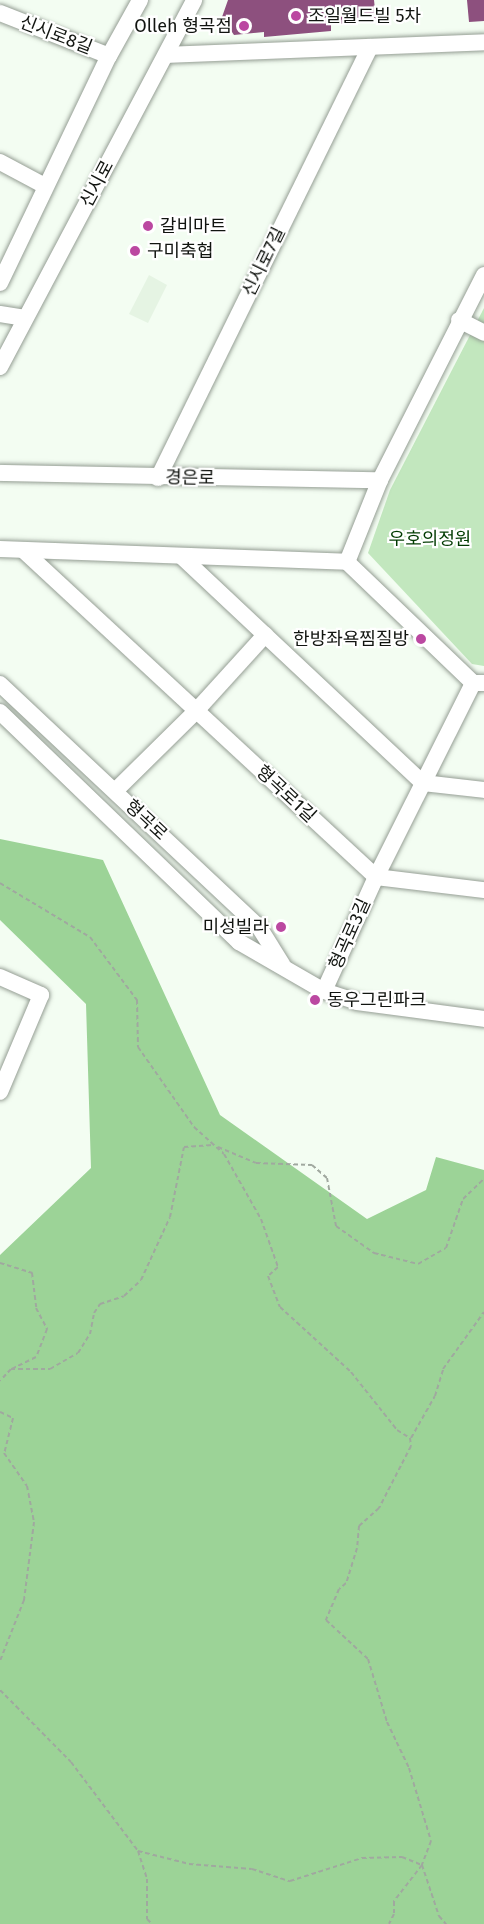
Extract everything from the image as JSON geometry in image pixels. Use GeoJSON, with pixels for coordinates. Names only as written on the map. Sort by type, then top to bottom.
{"type":"FeatureCollection","features":[{"type":"Feature","properties":{"kind":"street"},"geometry":{"type":"LineString","coordinates":[[0,283],[109,56],[140,0]]}},
{"type":"Feature","properties":{"kind":"street","name":"신시로"},"geometry":{"type":"LineString","coordinates":[[0,367],[194,0]]}},
{"type":"Feature","properties":{"kind":"street","name":"신시로8길"},"geometry":{"type":"LineString","coordinates":[[4,13],[109,56]]}},
{"type":"Feature","properties":{"kind":"street"},"geometry":{"type":"LineString","coordinates":[[166,56],[484,42]]}},
{"type":"Feature","properties":{"kind":"street","name":"신시로7길"},"geometry":{"type":"LineString","coordinates":[[158,478],[370,47]]}},
{"type":"Feature","properties":{"kind":"street"},"geometry":{"type":"LineString","coordinates":[[0,162],[45,186]]}},
{"type":"Feature","properties":{"kind":"street"},"geometry":{"type":"LineString","coordinates":[[347,562],[380,480],[459,320],[484,275]]}},
{"type":"Feature","properties":{"kind":"street"},"geometry":{"type":"LineString","coordinates":[[0,314],[24,318]]}},
{"type":"Feature","properties":{"kind":"street"},"geometry":{"type":"LineString","coordinates":[[459,320],[484,333]]}},
{"type":"Feature","properties":{"kind":"street","name":"경은로"},"geometry":{"type":"LineString","coordinates":[[0,473],[158,478],[380,480]]}},
{"type":"Feature","properties":{"kind":"street"},"geometry":{"type":"LineString","coordinates":[[0,549],[347,562],[479,683]]}},
{"type":"Feature","properties":{"kind":"street"},"geometry":{"type":"LineString","coordinates":[[24,551],[196,711]]}},
{"type":"Feature","properties":{"kind":"street"},"geometry":{"type":"LineString","coordinates":[[182,556],[423,783],[484,790]]}},
{"type":"Feature","properties":{"kind":"street"},"geometry":{"type":"LineString","coordinates":[[115,791],[196,711],[265,635]]}},
{"type":"Feature","properties":{"kind":"street","name":"형곡로3길"},"geometry":{"type":"LineString","coordinates":[[324,991],[376,877],[423,783],[479,683]]}},
{"type":"Feature","properties":{"kind":"street","name":"형곡로"},"geometry":{"type":"LineString","coordinates":[[0,684],[259,927],[283,965]]}},
{"type":"Feature","properties":{"kind":"street","name":"형곡로"},"geometry":{"type":"LineString","coordinates":[[0,711],[239,942],[283,965],[324,991],[387,1008],[484,1019]]}},
{"type":"Feature","properties":{"kind":"street","name":"형곡로1길"},"geometry":{"type":"LineString","coordinates":[[196,711],[376,877]]}},
{"type":"Feature","properties":{"kind":"street","name":"형곡로3길"},"geometry":{"type":"LineString","coordinates":[[376,877],[484,890]]}},
{"type":"Feature","properties":{"kind":"street"},"geometry":{"type":"LineString","coordinates":[[0,977],[41,995],[0,1092]]}},
{"type":"Feature","properties":{"kind":"path"},"geometry":{"type":"LineString","coordinates":[[0,883],[90,937],[137,1000],[138,1047],[194,1127],[224,1154],[261,1219],[278,1267],[268,1276],[280,1307],[351,1372],[398,1430],[410,1438]]}},
{"type":"Feature","properties":{"kind":"path"},"geometry":{"type":"LineString","coordinates":[[11,1369],[50,1369],[78,1353],[90,1334],[94,1313],[100,1304],[124,1296],[141,1280],[170,1217],[184,1147],[214,1145],[256,1163],[312,1165],[327,1178],[336,1226],[375,1253],[418,1264],[446,1248],[463,1199],[484,1179]]}},
{"type":"Feature","properties":{"kind":"path"},"geometry":{"type":"LineString","coordinates":[[0,1263],[32,1273],[36,1308],[47,1329],[36,1357],[11,1369],[0,1381]]}},
{"type":"Feature","properties":{"kind":"path"},"geometry":{"type":"LineString","coordinates":[[389,1924],[394,1914],[394,1901],[422,1865],[431,1841],[409,1768],[387,1722],[368,1659],[326,1620],[339,1589],[346,1583],[357,1548],[359,1526],[378,1508],[411,1446],[410,1438],[435,1396],[443,1369],[484,1312]]}},
{"type":"Feature","properties":{"kind":"path"},"geometry":{"type":"LineString","coordinates":[[0,1412],[13,1418],[4,1453],[27,1486],[34,1522],[24,1600],[0,1661]]}},
{"type":"Feature","properties":{"kind":"path"},"geometry":{"type":"LineString","coordinates":[[0,1690],[71,1762],[138,1851],[147,1879],[147,1919],[152,1924]]}},
{"type":"Feature","properties":{"kind":"path"},"geometry":{"type":"LineString","coordinates":[[138,1851],[189,1864],[252,1869],[290,1881],[362,1858],[402,1857],[422,1865],[439,1916],[446,1924]]}},
{"type":"Feature","properties":{"kind":"shaded area"},"geometry":{"type":"Polygon","coordinates":[[[149,275],[167,285],[148,323],[129,314],[149,275]]]}},
{"type":"Feature","properties":{"kind":"green space","name":"우호의정원"},"geometry":{"type":"Polygon","coordinates":[[[484,308],[484,666],[472,664],[368,553],[390,490],[484,308]]]}},
{"type":"Feature","properties":{"kind":"green space"},"geometry":{"type":"Polygon","coordinates":[[[0,839],[103,860],[220,1115],[367,1219],[426,1190],[436,1157],[484,1170],[484,1924],[0,1924],[0,1255],[91,1168],[86,1004],[0,920],[0,839]]]}},
{"type":"Feature","properties":{"kind":"building"},"geometry":{"type":"Polygon","coordinates":[[[228,0],[374,0],[376,19],[331,25],[331,31],[264,37],[264,32],[234,35],[222,17],[228,0]]]}},
{"type":"Feature","properties":{"kind":"building"},"geometry":{"type":"Polygon","coordinates":[[[467,0],[484,0],[484,21],[469,22],[467,0]]]}},
{"type":"Feature","properties":{"kind":"place","name":"조일월드빌 5차"},"geometry":{"type":"Point","coordinates":[296,16]}},
{"type":"Feature","properties":{"kind":"place","name":"Olleh 형곡점"},"geometry":{"type":"Point","coordinates":[244,26]}},
{"type":"Feature","properties":{"kind":"place","name":"갈비마트"},"geometry":{"type":"Point","coordinates":[148,226]}},
{"type":"Feature","properties":{"kind":"place","name":"구미축협"},"geometry":{"type":"Point","coordinates":[135,251]}},
{"type":"Feature","properties":{"kind":"place","name":"한방좌욕찜질방"},"geometry":{"type":"Point","coordinates":[421,639]}},
{"type":"Feature","properties":{"kind":"place","name":"미성빌라"},"geometry":{"type":"Point","coordinates":[281,927]}},
{"type":"Feature","properties":{"kind":"place","name":"동우그린파크"},"geometry":{"type":"Point","coordinates":[315,1000]}}]}
